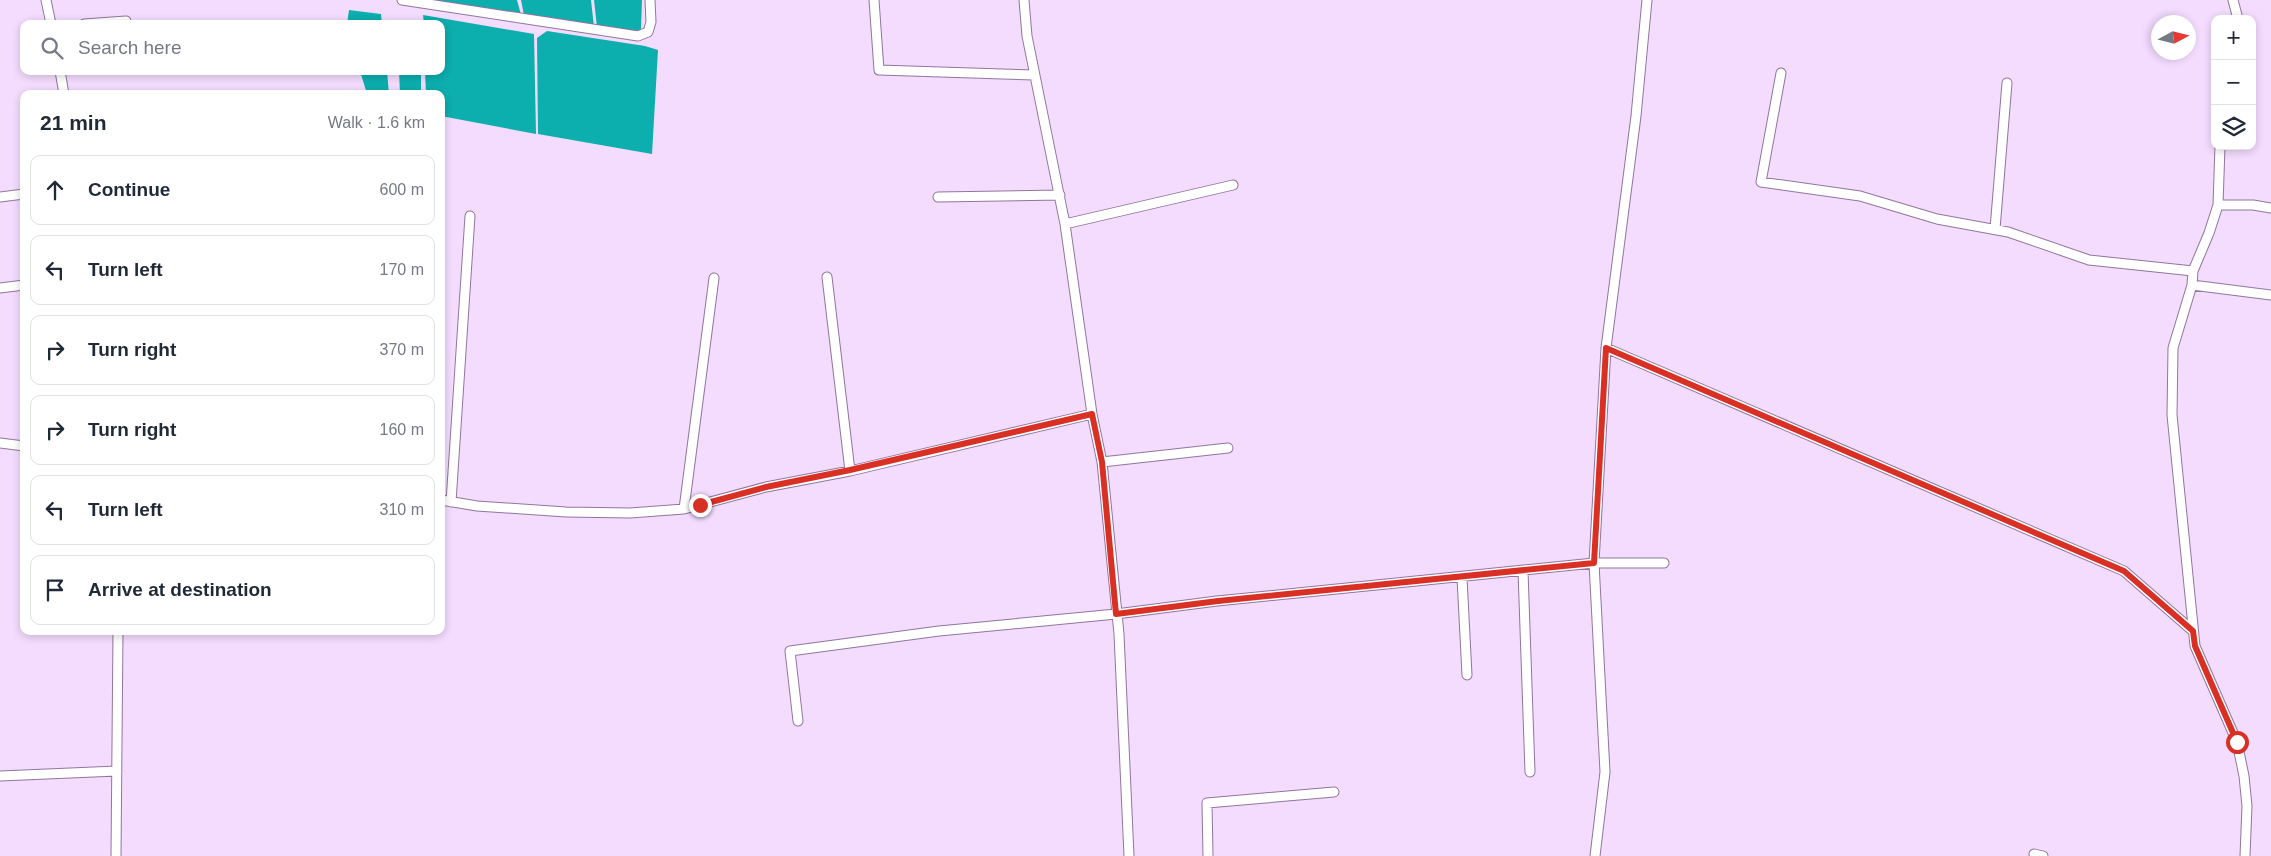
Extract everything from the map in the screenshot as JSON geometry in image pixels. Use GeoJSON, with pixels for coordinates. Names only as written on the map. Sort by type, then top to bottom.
{"type":"FeatureCollection","features":[{"type":"Feature","properties":{"kind":"street"},"geometry":{"type":"LineString","coordinates":[[46,0],[50,20]]}},
{"type":"Feature","properties":{"kind":"street"},"geometry":{"type":"LineString","coordinates":[[402,0],[638,36],[648,32],[651,22],[650,0]]}},
{"type":"Feature","properties":{"kind":"street"},"geometry":{"type":"LineString","coordinates":[[874,0],[879,70],[1035,75]]}},
{"type":"Feature","properties":{"kind":"street"},"geometry":{"type":"LineString","coordinates":[[1024,0],[1027,36],[1065,224],[1092,414],[1102,462],[1119,634],[1129,856]]}},
{"type":"Feature","properties":{"kind":"street"},"geometry":{"type":"LineString","coordinates":[[1595,856],[1605,772],[1594,563],[1606,348],[1636,116],[1647,0]]}},
{"type":"Feature","properties":{"kind":"street"},"geometry":{"type":"LineString","coordinates":[[2233,0],[2237,15]]}},
{"type":"Feature","properties":{"kind":"street"},"geometry":{"type":"LineString","coordinates":[[1781,73],[1761,182],[1860,196],[1937,219],[1994,229],[2089,260],[2193,271]]}},
{"type":"Feature","properties":{"kind":"street"},"geometry":{"type":"LineString","coordinates":[[61,75],[63,90]]}},
{"type":"Feature","properties":{"kind":"street"},"geometry":{"type":"LineString","coordinates":[[1994,229],[2007,83]]}},
{"type":"Feature","properties":{"kind":"street"},"geometry":{"type":"LineString","coordinates":[[2220,150],[2218,205],[2209,233],[2193,271],[2192,285],[2174,348],[2172,415],[2195,646],[2237,742],[2244,776],[2247,806],[2246,856]]}},
{"type":"Feature","properties":{"kind":"street"},"geometry":{"type":"LineString","coordinates":[[1065,224],[1233,185]]}},
{"type":"Feature","properties":{"kind":"street"},"geometry":{"type":"LineString","coordinates":[[0,197],[20,194]]}},
{"type":"Feature","properties":{"kind":"street"},"geometry":{"type":"LineString","coordinates":[[938,197],[1060,195]]}},
{"type":"Feature","properties":{"kind":"street"},"geometry":{"type":"LineString","coordinates":[[2218,205],[2253,205],[2271,208]]}},
{"type":"Feature","properties":{"kind":"street"},"geometry":{"type":"LineString","coordinates":[[451,502],[470,216]]}},
{"type":"Feature","properties":{"kind":"street"},"geometry":{"type":"LineString","coordinates":[[827,277],[850,470]]}},
{"type":"Feature","properties":{"kind":"street"},"geometry":{"type":"LineString","coordinates":[[684,509],[714,278]]}},
{"type":"Feature","properties":{"kind":"street"},"geometry":{"type":"LineString","coordinates":[[2192,285],[2271,295]]}},
{"type":"Feature","properties":{"kind":"street"},"geometry":{"type":"LineString","coordinates":[[0,288],[20,286]]}},
{"type":"Feature","properties":{"kind":"street"},"geometry":{"type":"LineString","coordinates":[[1606,348],[2124,571],[2193,631]]}},
{"type":"Feature","properties":{"kind":"street"},"geometry":{"type":"LineString","coordinates":[[445,501],[477,506],[566,512],[630,513],[684,509],[766,487],[850,470],[1092,414]]}},
{"type":"Feature","properties":{"kind":"street"},"geometry":{"type":"LineString","coordinates":[[0,443],[20,446]]}},
{"type":"Feature","properties":{"kind":"street"},"geometry":{"type":"LineString","coordinates":[[1102,462],[1228,448]]}},
{"type":"Feature","properties":{"kind":"street"},"geometry":{"type":"LineString","coordinates":[[798,721],[790,652],[939,630],[1116,614],[1218,601],[1462,578],[1594,563],[1664,563]]}},
{"type":"Feature","properties":{"kind":"street"},"geometry":{"type":"LineString","coordinates":[[1523,571],[1530,772]]}},
{"type":"Feature","properties":{"kind":"street"},"geometry":{"type":"LineString","coordinates":[[1462,578],[1467,675]]}},
{"type":"Feature","properties":{"kind":"street"},"geometry":{"type":"LineString","coordinates":[[116,856],[118,635]]}},
{"type":"Feature","properties":{"kind":"street"},"geometry":{"type":"LineString","coordinates":[[0,776],[117,771]]}},
{"type":"Feature","properties":{"kind":"street"},"geometry":{"type":"LineString","coordinates":[[1208,856],[1208,803],[1334,792]]}},
{"type":"Feature","properties":{"kind":"shaded area"},"geometry":{"type":"Polygon","coordinates":[[[431,0],[517,0],[521,15],[431,0]]]}},
{"type":"Feature","properties":{"kind":"shaded area"},"geometry":{"type":"Polygon","coordinates":[[[521,0],[591,0],[594,27],[524,15],[521,0]]]}},
{"type":"Feature","properties":{"kind":"shaded area"},"geometry":{"type":"Polygon","coordinates":[[[594,0],[642,0],[641,29],[637,33],[597,27],[594,0]]]}},
{"type":"Feature","properties":{"kind":"shaded area"},"geometry":{"type":"Polygon","coordinates":[[[349,10],[381,14],[382,20],[348,20],[349,10]]]}},
{"type":"Feature","properties":{"kind":"shaded area"},"geometry":{"type":"Polygon","coordinates":[[[423,15],[534,34],[536,134],[445,117],[445,90],[426,90],[425,75],[445,75],[445,20],[424,20],[423,15]]]}},
{"type":"Feature","properties":{"kind":"shaded area"},"geometry":{"type":"Polygon","coordinates":[[[547,31],[645,46],[658,50],[652,154],[538,134],[537,38],[547,31]]]}},
{"type":"Feature","properties":{"kind":"shaded area"},"geometry":{"type":"Polygon","coordinates":[[[361,75],[387,75],[389,90],[366,90],[361,75]]]}},
{"type":"Feature","properties":{"kind":"shaded area"},"geometry":{"type":"Polygon","coordinates":[[[399,75],[421,75],[421,90],[400,90],[399,75]]]}},
{"type":"Feature","properties":{"kind":"route"},"geometry":{"type":"LineString","coordinates":[[700,505],[766,487],[850,470],[1092,414],[1102,462],[1116,614],[1218,601],[1462,578],[1594,563],[1606,348],[2124,571],[2193,631],[2195,646],[2237,742]]}}]}
